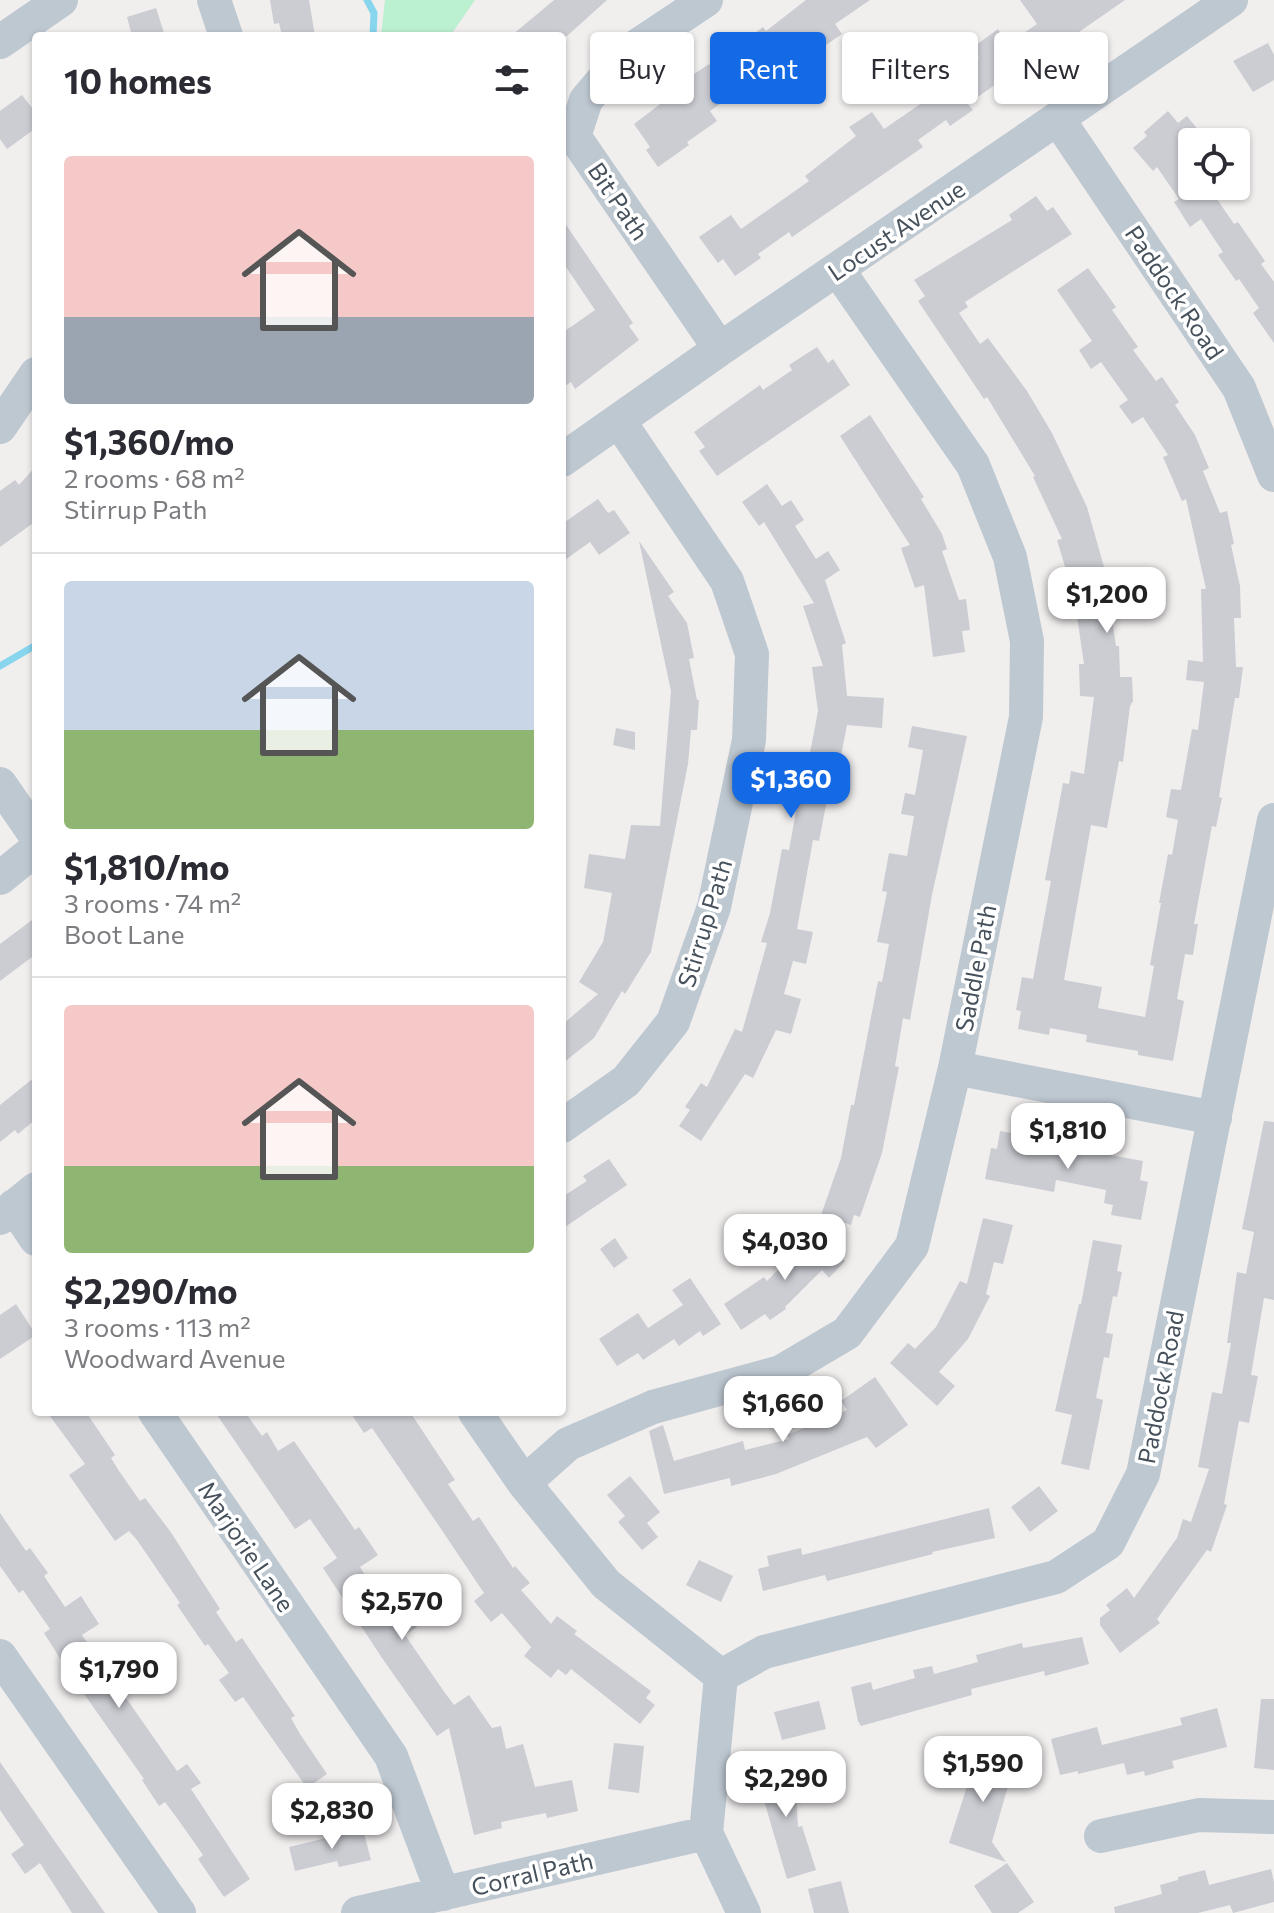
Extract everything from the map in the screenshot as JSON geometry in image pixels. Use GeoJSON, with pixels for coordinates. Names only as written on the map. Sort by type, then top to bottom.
{"type":"FeatureCollection","features":[{"type":"Feature","properties":{"kind":"street"},"geometry":{"type":"LineString","coordinates":[[0,42],[61,0]]}},
{"type":"Feature","properties":{"kind":"street"},"geometry":{"type":"LineString","coordinates":[[214,0],[225,32]]}},
{"type":"Feature","properties":{"kind":"street","name":"Bit Path"},"geometry":{"type":"LineString","coordinates":[[706,0],[625,54],[586,100],[574,136],[720,349]]}},
{"type":"Feature","properties":{"kind":"street","name":"Locust Avenue"},"geometry":{"type":"LineString","coordinates":[[566,457],[1231,0]]}},
{"type":"Feature","properties":{"kind":"street","name":"Paddock Road"},"geometry":{"type":"LineString","coordinates":[[1058,119],[1239,388],[1274,475]]}},
{"type":"Feature","properties":{"kind":"street","name":"Saddle Path"},"geometry":{"type":"LineString","coordinates":[[524,1483],[568,1444],[653,1407],[781,1372],[847,1333],[912,1246],[955,1068],[1026,717],[1027,641],[1010,557],[973,465],[838,270]]}},
{"type":"Feature","properties":{"kind":"street"},"geometry":{"type":"LineString","coordinates":[[0,426],[32,380]]}},
{"type":"Feature","properties":{"kind":"street","name":"Stirrup Path"},"geometry":{"type":"LineString","coordinates":[[566,1123],[626,1081],[673,1022],[714,907],[749,740],[752,654],[727,581],[619,421]]}},
{"type":"Feature","properties":{"kind":"street"},"geometry":{"type":"LineString","coordinates":[[0,784],[32,830]]}},
{"type":"Feature","properties":{"kind":"street","name":"Paddock Road"},"geometry":{"type":"LineString","coordinates":[[721,1676],[764,1652],[1056,1577],[1108,1543],[1143,1474],[1215,1118],[1260,970],[1274,820]]}},
{"type":"Feature","properties":{"kind":"street"},"geometry":{"type":"LineString","coordinates":[[0,878],[32,852]]}},
{"type":"Feature","properties":{"kind":"street"},"geometry":{"type":"LineString","coordinates":[[955,1068],[1215,1118]]}},
{"type":"Feature","properties":{"kind":"street"},"geometry":{"type":"LineString","coordinates":[[17,1204],[32,1232]]}},
{"type":"Feature","properties":{"kind":"street","name":"Marjorie Lane"},"geometry":{"type":"LineString","coordinates":[[158,1416],[391,1756],[443,1894]]}},
{"type":"Feature","properties":{"kind":"street"},"geometry":{"type":"LineString","coordinates":[[478,1416],[524,1483],[606,1584],[721,1676],[706,1833],[744,1913]]}},
{"type":"Feature","properties":{"kind":"street"},"geometry":{"type":"LineString","coordinates":[[0,1656],[179,1913]]}},
{"type":"Feature","properties":{"kind":"street"},"geometry":{"type":"LineString","coordinates":[[1101,1836],[1199,1815],[1274,1817]]}},
{"type":"Feature","properties":{"kind":"street","name":"Corral Path"},"geometry":{"type":"LineString","coordinates":[[358,1913],[706,1833]]}},
{"type":"Feature","properties":{"kind":"green space"},"geometry":{"type":"Polygon","coordinates":[[[385,0],[475,0],[453,32],[381,32],[385,0]]]}},
{"type":"Feature","properties":{"kind":"building"},"geometry":{"type":"Polygon","coordinates":[[[270,0],[309,0],[314,32],[281,32],[279,23],[274,24],[270,0]]]}},
{"type":"Feature","properties":{"kind":"building"},"geometry":{"type":"Polygon","coordinates":[[[554,0],[607,0],[567,36],[566,32],[516,32],[554,0]]]}},
{"type":"Feature","properties":{"kind":"building"},"geometry":{"type":"Polygon","coordinates":[[[806,0],[870,0],[835,24],[842,34],[826,45],[826,32],[756,32],[763,27],[766,31],[806,0]]]}},
{"type":"Feature","properties":{"kind":"building"},"geometry":{"type":"Polygon","coordinates":[[[1020,0],[1125,0],[1079,32],[1025,32],[1037,24],[1020,0]]]}},
{"type":"Feature","properties":{"kind":"building"},"geometry":{"type":"Polygon","coordinates":[[[156,8],[164,32],[131,32],[127,17],[156,8]]]}},
{"type":"Feature","properties":{"kind":"building"},"geometry":{"type":"Polygon","coordinates":[[[998,29],[1000,32],[994,32],[994,85],[978,97],[978,44],[998,29]]]}},
{"type":"Feature","properties":{"kind":"building"},"geometry":{"type":"Polygon","coordinates":[[[1268,43],[1274,55],[1274,80],[1253,92],[1233,61],[1268,43]]]}},
{"type":"Feature","properties":{"kind":"building"},"geometry":{"type":"Polygon","coordinates":[[[709,64],[710,104],[720,104],[710,111],[717,121],[658,167],[646,150],[650,147],[634,124],[660,104],[694,104],[694,74],[709,64]]]}},
{"type":"Feature","properties":{"kind":"building"},"geometry":{"type":"Polygon","coordinates":[[[22,95],[32,108],[32,131],[7,149],[0,139],[0,111],[22,95]]]}},
{"type":"Feature","properties":{"kind":"building"},"geometry":{"type":"Polygon","coordinates":[[[920,104],[968,104],[973,110],[950,126],[946,120],[918,140],[923,147],[792,237],[789,232],[758,254],[761,258],[735,276],[723,259],[718,263],[699,237],[731,215],[741,229],[809,181],[805,176],[856,136],[849,127],[872,112],[884,129],[920,104]]]}},
{"type":"Feature","properties":{"kind":"building"},"geometry":{"type":"Polygon","coordinates":[[[1168,111],[1178,123],[1187,116],[1197,128],[1178,128],[1178,198],[1157,167],[1153,171],[1133,148],[1147,136],[1144,132],[1168,111]]]}},
{"type":"Feature","properties":{"kind":"building"},"geometry":{"type":"Polygon","coordinates":[[[1036,196],[1047,211],[1053,207],[1072,234],[965,302],[968,307],[959,313],[980,344],[988,338],[1027,391],[1052,433],[1087,507],[1104,567],[1116,646],[1119,646],[1120,677],[1132,677],[1133,701],[1123,762],[1119,761],[1107,828],[1091,825],[1064,980],[1102,987],[1098,1008],[1145,1017],[1154,966],[1150,965],[1159,903],[1178,820],[1166,817],[1171,789],[1181,790],[1192,729],[1198,730],[1204,682],[1186,680],[1188,660],[1203,662],[1201,589],[1206,589],[1186,499],[1182,501],[1163,457],[1168,455],[1143,417],[1132,424],[1119,406],[1128,400],[1101,362],[1091,369],[1079,350],[1092,341],[1057,290],[1088,268],[1116,307],[1112,310],[1138,347],[1133,350],[1156,381],[1162,377],[1179,402],[1175,405],[1195,435],[1209,468],[1203,471],[1220,513],[1227,511],[1234,544],[1231,545],[1240,586],[1241,618],[1234,618],[1236,667],[1243,667],[1219,797],[1222,798],[1216,827],[1212,826],[1194,924],[1198,924],[1193,955],[1185,954],[1177,999],[1184,1001],[1173,1061],[1086,1042],[1087,1035],[1050,1028],[1049,1035],[1018,1029],[1021,1011],[1016,1010],[1022,977],[1033,979],[1051,881],[1045,880],[1063,783],[1069,784],[1071,771],[1084,774],[1094,697],[1080,696],[1079,664],[1084,664],[1070,569],[1066,570],[1057,540],[1062,539],[1035,476],[987,397],[984,399],[918,301],[925,296],[914,280],[1012,220],[1009,215],[1036,196]]]}},
{"type":"Feature","properties":{"kind":"building"},"geometry":{"type":"Polygon","coordinates":[[[1218,200],[1234,224],[1238,222],[1265,261],[1261,264],[1274,282],[1274,343],[1253,313],[1259,308],[1218,255],[1223,252],[1201,219],[1190,227],[1174,202],[1218,200]]]}},
{"type":"Feature","properties":{"kind":"building"},"geometry":{"type":"Polygon","coordinates":[[[566,225],[633,323],[629,326],[639,340],[575,389],[571,382],[566,385],[566,330],[595,310],[566,267],[566,225]]]}},
{"type":"Feature","properties":{"kind":"building"},"geometry":{"type":"Polygon","coordinates":[[[817,347],[828,363],[833,359],[850,385],[717,476],[699,451],[705,447],[694,432],[760,385],[763,390],[792,370],[789,365],[817,347]]]}},
{"type":"Feature","properties":{"kind":"building"},"geometry":{"type":"Polygon","coordinates":[[[870,415],[924,497],[921,499],[942,534],[947,549],[942,551],[959,600],[966,599],[970,630],[962,631],[965,652],[933,657],[924,585],[915,588],[901,548],[910,545],[840,436],[870,415]]]}},
{"type":"Feature","properties":{"kind":"building"},"geometry":{"type":"Polygon","coordinates":[[[32,470],[32,524],[0,547],[0,491],[15,480],[19,485],[32,470]]]}},
{"type":"Feature","properties":{"kind":"building"},"geometry":{"type":"Polygon","coordinates":[[[767,484],[782,506],[791,500],[804,520],[795,526],[816,559],[828,551],[840,570],[825,580],[846,643],[842,645],[847,696],[884,698],[882,728],[847,725],[836,782],[831,780],[819,841],[813,840],[797,929],[813,932],[806,964],[793,961],[784,994],[801,999],[791,1034],[776,1030],[753,1078],[745,1074],[701,1141],[679,1126],[690,1110],[685,1107],[701,1083],[707,1087],[735,1029],[742,1032],[767,943],[761,942],[782,849],[789,850],[800,790],[803,790],[818,711],[812,667],[823,666],[803,606],[814,603],[764,522],[759,526],[742,502],[767,484]]]}},
{"type":"Feature","properties":{"kind":"building"},"geometry":{"type":"Polygon","coordinates":[[[598,499],[608,513],[614,510],[630,533],[599,555],[590,542],[566,559],[566,521],[598,499]]]}},
{"type":"Feature","properties":{"kind":"building"},"geometry":{"type":"Polygon","coordinates":[[[639,541],[674,592],[668,596],[687,623],[694,658],[689,659],[699,700],[697,730],[691,730],[688,764],[651,952],[625,994],[622,991],[594,1038],[566,1061],[566,1022],[598,994],[579,982],[603,942],[612,893],[584,888],[589,854],[625,859],[631,825],[660,826],[671,691],[639,541]]]}},
{"type":"Feature","properties":{"kind":"building"},"geometry":{"type":"Polygon","coordinates":[[[912,726],[967,736],[932,895],[910,1020],[903,1018],[895,1066],[899,1067],[882,1153],[860,1217],[854,1215],[851,1225],[821,1215],[841,1158],[878,981],[882,982],[889,944],[877,942],[887,892],[882,891],[889,853],[907,856],[914,816],[901,814],[905,793],[915,795],[923,750],[908,747],[912,726]]]}},
{"type":"Feature","properties":{"kind":"building"},"geometry":{"type":"Polygon","coordinates":[[[616,728],[635,732],[635,750],[613,745],[616,728]]]}},
{"type":"Feature","properties":{"kind":"building"},"geometry":{"type":"Polygon","coordinates":[[[32,920],[32,957],[0,981],[0,944],[32,920]]]}},
{"type":"Feature","properties":{"kind":"building"},"geometry":{"type":"Polygon","coordinates":[[[32,1079],[32,1122],[18,1134],[15,1130],[0,1142],[0,1105],[32,1079]]]}},
{"type":"Feature","properties":{"kind":"building"},"geometry":{"type":"Polygon","coordinates":[[[1264,1121],[1274,1122],[1274,1300],[1264,1298],[1251,1375],[1258,1376],[1249,1423],[1239,1421],[1224,1504],[1227,1505],[1211,1552],[1207,1550],[1157,1619],[1160,1623],[1120,1653],[1100,1625],[1100,1618],[1110,1610],[1106,1605],[1127,1588],[1134,1598],[1177,1538],[1183,1519],[1191,1522],[1209,1469],[1198,1467],[1212,1392],[1222,1394],[1231,1343],[1227,1343],[1237,1272],[1246,1274],[1254,1232],[1242,1229],[1264,1121]]]}},
{"type":"Feature","properties":{"kind":"building"},"geometry":{"type":"Polygon","coordinates":[[[1000,1131],[1143,1161],[1140,1180],[1148,1182],[1141,1220],[1111,1215],[1113,1205],[1104,1203],[1106,1190],[1056,1180],[1054,1192],[985,1179],[991,1148],[997,1149],[1000,1131]]]}},
{"type":"Feature","properties":{"kind":"building"},"geometry":{"type":"Polygon","coordinates":[[[609,1159],[627,1185],[566,1226],[566,1194],[587,1181],[583,1176],[609,1159]]]}},
{"type":"Feature","properties":{"kind":"building"},"geometry":{"type":"Polygon","coordinates":[[[983,1218],[1013,1225],[1003,1264],[994,1262],[986,1294],[990,1296],[968,1339],[939,1372],[955,1386],[937,1406],[890,1363],[908,1343],[915,1349],[936,1327],[960,1281],[967,1284],[983,1218]]]}},
{"type":"Feature","properties":{"kind":"building"},"geometry":{"type":"Polygon","coordinates":[[[815,1231],[845,1261],[829,1278],[822,1270],[786,1309],[770,1320],[765,1314],[741,1330],[724,1304],[764,1277],[767,1281],[815,1231]]]}},
{"type":"Feature","properties":{"kind":"building"},"geometry":{"type":"Polygon","coordinates":[[[615,1238],[628,1258],[614,1268],[600,1249],[615,1238]]]}},
{"type":"Feature","properties":{"kind":"building"},"geometry":{"type":"Polygon","coordinates":[[[1093,1240],[1122,1245],[1117,1271],[1122,1272],[1117,1297],[1113,1296],[1106,1333],[1113,1334],[1109,1358],[1104,1357],[1096,1398],[1103,1400],[1089,1470],[1061,1464],[1072,1415],[1055,1411],[1093,1240]]]}},
{"type":"Feature","properties":{"kind":"building"},"geometry":{"type":"Polygon","coordinates":[[[690,1278],[721,1324],[703,1336],[700,1331],[679,1346],[674,1339],[643,1360],[638,1353],[617,1366],[599,1339],[638,1313],[648,1328],[683,1305],[672,1290],[690,1278]]]}},
{"type":"Feature","properties":{"kind":"building"},"geometry":{"type":"Polygon","coordinates":[[[16,1304],[32,1329],[32,1338],[0,1359],[0,1315],[16,1304]]]}},
{"type":"Feature","properties":{"kind":"building"},"geometry":{"type":"Polygon","coordinates":[[[875,1377],[908,1425],[876,1448],[867,1437],[776,1474],[731,1486],[730,1478],[664,1494],[649,1431],[663,1425],[674,1461],[743,1441],[745,1450],[789,1439],[787,1435],[847,1410],[841,1401],[875,1377]]]}},
{"type":"Feature","properties":{"kind":"building"},"geometry":{"type":"Polygon","coordinates":[[[50,1416],[89,1416],[115,1455],[111,1458],[140,1501],[145,1498],[170,1531],[220,1609],[216,1612],[236,1642],[242,1638],[295,1716],[291,1718],[327,1774],[307,1788],[243,1697],[235,1702],[219,1680],[229,1673],[208,1644],[205,1646],[137,1540],[129,1531],[115,1541],[69,1475],[85,1464],[50,1416]]]}},
{"type":"Feature","properties":{"kind":"building"},"geometry":{"type":"Polygon","coordinates":[[[218,1416],[248,1416],[262,1436],[267,1432],[278,1451],[294,1441],[355,1530],[359,1527],[378,1555],[360,1567],[380,1599],[393,1591],[417,1627],[405,1635],[454,1705],[469,1695],[492,1728],[501,1726],[506,1749],[523,1744],[535,1787],[572,1780],[578,1811],[547,1818],[546,1813],[501,1822],[502,1828],[474,1835],[449,1728],[437,1736],[382,1658],[323,1568],[337,1558],[310,1519],[295,1529],[218,1416]]]}},
{"type":"Feature","properties":{"kind":"building"},"geometry":{"type":"Polygon","coordinates":[[[353,1416],[413,1416],[455,1480],[448,1484],[473,1521],[479,1517],[513,1568],[515,1566],[530,1583],[521,1590],[551,1624],[557,1616],[577,1631],[574,1634],[651,1691],[646,1698],[655,1705],[640,1724],[571,1669],[566,1675],[558,1669],[551,1678],[524,1656],[531,1647],[502,1613],[491,1622],[474,1601],[484,1593],[372,1428],[364,1433],[353,1416]]]}},
{"type":"Feature","properties":{"kind":"building"},"geometry":{"type":"Polygon","coordinates":[[[630,1476],[660,1512],[647,1523],[658,1537],[642,1550],[618,1522],[625,1516],[607,1495],[630,1476]]]}},
{"type":"Feature","properties":{"kind":"building"},"geometry":{"type":"Polygon","coordinates":[[[1039,1486],[1058,1511],[1030,1532],[1011,1507],[1039,1486]]]}},
{"type":"Feature","properties":{"kind":"building"},"geometry":{"type":"Polygon","coordinates":[[[989,1508],[995,1538],[827,1581],[825,1575],[763,1591],[758,1569],[769,1566],[767,1556],[801,1548],[802,1555],[989,1508]]]}},
{"type":"Feature","properties":{"kind":"building"},"geometry":{"type":"Polygon","coordinates":[[[0,1513],[26,1551],[30,1548],[48,1573],[44,1576],[65,1607],[81,1596],[99,1624],[82,1635],[177,1771],[187,1764],[201,1783],[191,1789],[250,1879],[224,1897],[198,1859],[203,1855],[165,1802],[159,1806],[144,1779],[44,1633],[50,1629],[23,1590],[19,1593],[0,1566],[0,1513]]]}},
{"type":"Feature","properties":{"kind":"building"},"geometry":{"type":"Polygon","coordinates":[[[699,1560],[733,1576],[721,1602],[686,1585],[699,1560]]]}},
{"type":"Feature","properties":{"kind":"building"},"geometry":{"type":"Polygon","coordinates":[[[1082,1637],[1089,1664],[1045,1676],[1044,1671],[971,1689],[972,1695],[861,1726],[858,1721],[851,1687],[871,1682],[873,1690],[915,1678],[913,1670],[932,1666],[934,1674],[978,1662],[976,1655],[1022,1643],[1023,1648],[1082,1637]]]}},
{"type":"Feature","properties":{"kind":"building"},"geometry":{"type":"Polygon","coordinates":[[[1261,1699],[1274,1699],[1274,1770],[1254,1768],[1261,1699]]]}},
{"type":"Feature","properties":{"kind":"building"},"geometry":{"type":"Polygon","coordinates":[[[819,1701],[826,1729],[782,1740],[774,1712],[819,1701]]]}},
{"type":"Feature","properties":{"kind":"building"},"geometry":{"type":"Polygon","coordinates":[[[1217,1708],[1227,1747],[1172,1761],[1174,1768],[1145,1776],[1144,1771],[1127,1775],[1124,1763],[1060,1775],[1051,1739],[1097,1727],[1102,1745],[1182,1725],[1180,1718],[1217,1708]]]}},
{"type":"Feature","properties":{"kind":"building"},"geometry":{"type":"Polygon","coordinates":[[[614,1743],[644,1746],[639,1793],[608,1789],[614,1743]]]}},
{"type":"Feature","properties":{"kind":"building"},"geometry":{"type":"Polygon","coordinates":[[[979,1748],[1016,1758],[992,1842],[1006,1862],[949,1843],[979,1748]]]}},
{"type":"Feature","properties":{"kind":"building"},"geometry":{"type":"Polygon","coordinates":[[[0,1762],[105,1913],[72,1913],[40,1863],[25,1874],[11,1854],[24,1845],[0,1810],[0,1762]]]}},
{"type":"Feature","properties":{"kind":"building"},"geometry":{"type":"Polygon","coordinates":[[[794,1762],[798,1827],[802,1826],[816,1870],[787,1879],[765,1804],[762,1764],[794,1762]]]}},
{"type":"Feature","properties":{"kind":"building"},"geometry":{"type":"Polygon","coordinates":[[[363,1829],[371,1860],[339,1867],[337,1861],[295,1871],[289,1847],[363,1829]]]}},
{"type":"Feature","properties":{"kind":"building"},"geometry":{"type":"Polygon","coordinates":[[[1007,1863],[1034,1902],[1018,1913],[992,1913],[974,1886],[1007,1863]]]}},
{"type":"Feature","properties":{"kind":"building"},"geometry":{"type":"Polygon","coordinates":[[[1271,1869],[1274,1902],[1233,1913],[1230,1905],[1198,1913],[1115,1913],[1114,1907],[1162,1894],[1160,1885],[1178,1880],[1178,1877],[1205,1870],[1209,1885],[1271,1869]]]}},
{"type":"Feature","properties":{"kind":"building"},"geometry":{"type":"Polygon","coordinates":[[[841,1881],[849,1913],[814,1913],[808,1889],[841,1881]]]}},
{"type":"Feature","properties":{"kind":"waterway"},"geometry":{"type":"LineString","coordinates":[[367,0],[374,13],[373,32]]}},
{"type":"Feature","properties":{"kind":"waterway"},"geometry":{"type":"LineString","coordinates":[[0,666],[32,647]]}}]}
